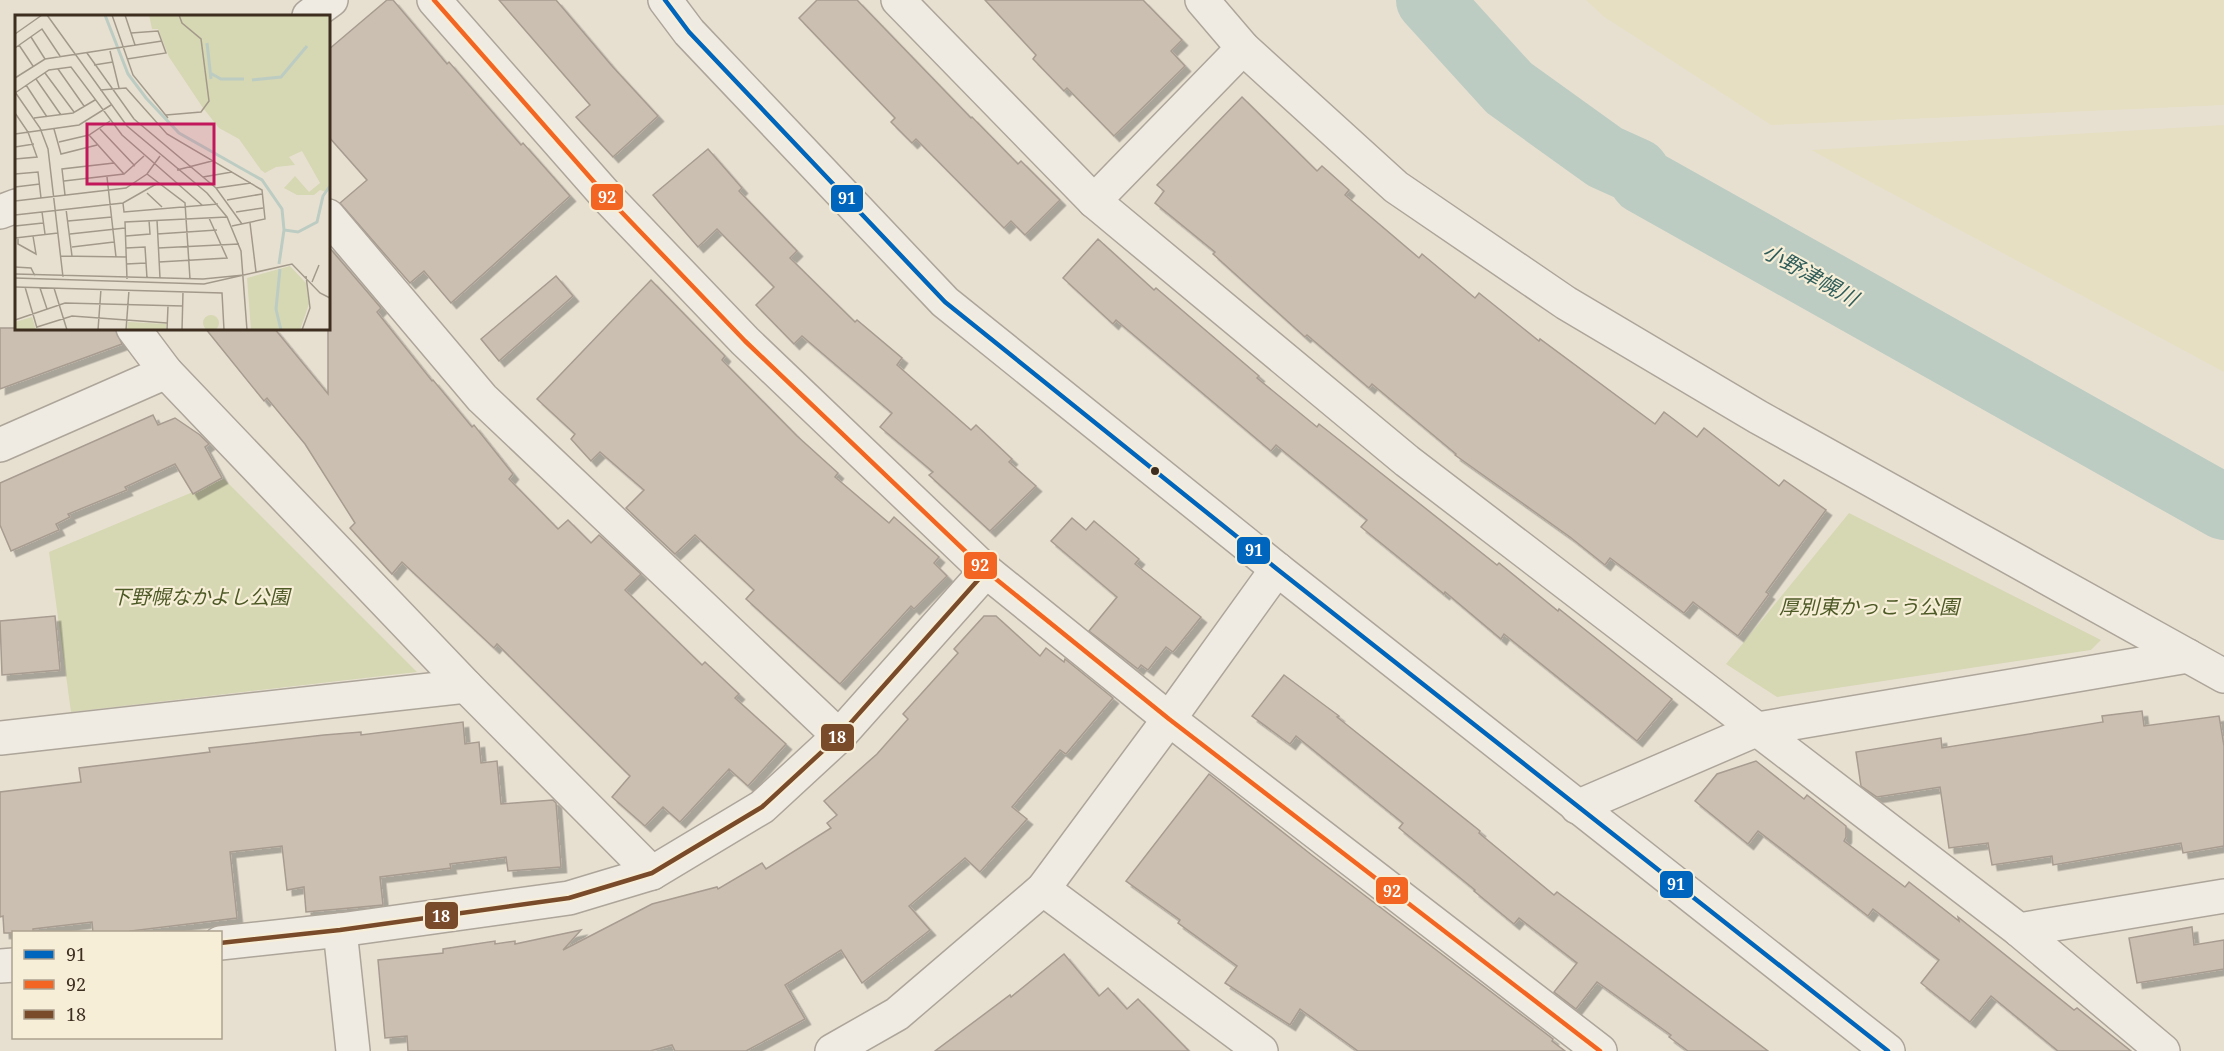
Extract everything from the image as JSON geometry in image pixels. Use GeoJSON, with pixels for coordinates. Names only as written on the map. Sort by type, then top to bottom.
{"type":"FeatureCollection","features":[{"type":"Feature","properties":{"kind":"street"},"geometry":{"type":"LineString","coordinates":[[310,15],[331,0]]}},
{"type":"Feature","properties":{"kind":"street"},"geometry":{"type":"LineString","coordinates":[[434,0],[609,199],[745,341],[986,571],[1169,719],[1600,1051]]}},
{"type":"Feature","properties":{"kind":"street"},"geometry":{"type":"LineString","coordinates":[[665,0],[689,32],[945,302],[1277,570],[1888,1051]]}},
{"type":"Feature","properties":{"kind":"street"},"geometry":{"type":"LineString","coordinates":[[898,0],[1094,201],[1407,461],[2019,930],[2163,1051]]}},
{"type":"Feature","properties":{"kind":"street"},"geometry":{"type":"LineString","coordinates":[[1202,0],[1243,48],[1396,186],[1566,303],[1758,417],[2224,676]]}},
{"type":"Feature","properties":{"kind":"street"},"geometry":{"type":"LineString","coordinates":[[1094,201],[1243,48]]}},
{"type":"Feature","properties":{"kind":"street"},"geometry":{"type":"LineString","coordinates":[[0,212],[15,206]]}},
{"type":"Feature","properties":{"kind":"street"},"geometry":{"type":"LineString","coordinates":[[330,218],[482,398],[839,736]]}},
{"type":"Feature","properties":{"kind":"street"},"geometry":{"type":"LineString","coordinates":[[134,330],[166,372],[466,686],[652,873]]}},
{"type":"Feature","properties":{"kind":"street"},"geometry":{"type":"LineString","coordinates":[[0,445],[166,372]]}},
{"type":"Feature","properties":{"kind":"street"},"geometry":{"type":"LineString","coordinates":[[832,1051],[897,1014],[1043,889],[1277,570]]}},
{"type":"Feature","properties":{"kind":"street"},"geometry":{"type":"LineString","coordinates":[[222,943],[340,930],[569,898],[652,873],[762,807],[839,736],[986,571]]}},
{"type":"Feature","properties":{"kind":"street"},"geometry":{"type":"LineString","coordinates":[[1577,807],[1758,729],[2188,656]]}},
{"type":"Feature","properties":{"kind":"street"},"geometry":{"type":"LineString","coordinates":[[0,738],[466,686]]}},
{"type":"Feature","properties":{"kind":"street"},"geometry":{"type":"LineString","coordinates":[[1043,889],[1240,1046]]}},
{"type":"Feature","properties":{"kind":"street"},"geometry":{"type":"LineString","coordinates":[[2019,930],[2224,896]]}},
{"type":"Feature","properties":{"kind":"street"},"geometry":{"type":"LineString","coordinates":[[340,930],[353,1051]]}},
{"type":"Feature","properties":{"kind":"shaded area"},"geometry":{"type":"Polygon","coordinates":[[[1586,0],[2224,0],[2224,105],[1771,125],[1603,16],[1586,0]]]}},
{"type":"Feature","properties":{"kind":"shaded area"},"geometry":{"type":"Polygon","coordinates":[[[2224,125],[2224,372],[1811,150],[2224,125]]]}},
{"type":"Feature","properties":{"kind":"green space","name":"下野幌なかよし公園"},"geometry":{"type":"Polygon","coordinates":[[[224,479],[417,672],[71,712],[49,552],[224,479]]]}},
{"type":"Feature","properties":{"kind":"green space","name":"厚別東かっこう公園"},"geometry":{"type":"Polygon","coordinates":[[[1849,513],[2101,640],[2091,650],[1777,697],[1726,664],[1849,513]]]}},
{"type":"Feature","properties":{"kind":"building"},"geometry":{"type":"Polygon","coordinates":[[[387,0],[393,0],[447,64],[449,62],[521,145],[523,143],[570,196],[451,303],[424,271],[410,283],[340,203],[367,180],[330,138],[330,48],[387,0]]]}},
{"type":"Feature","properties":{"kind":"building"},"geometry":{"type":"Polygon","coordinates":[[[499,0],[556,0],[658,116],[613,157],[576,117],[590,105],[499,0]]]}},
{"type":"Feature","properties":{"kind":"building"},"geometry":{"type":"Polygon","coordinates":[[[817,0],[857,0],[971,118],[1018,164],[1021,161],[1060,200],[1025,235],[1011,221],[1004,228],[916,139],[912,143],[891,122],[895,118],[799,18],[817,0]]]}},
{"type":"Feature","properties":{"kind":"building"},"geometry":{"type":"Polygon","coordinates":[[[985,0],[1143,0],[1182,40],[1171,51],[1185,66],[1114,136],[1067,88],[1064,91],[1033,59],[1036,55],[985,0]]]}},
{"type":"Feature","properties":{"kind":"building"},"geometry":{"type":"Polygon","coordinates":[[[1242,97],[1317,171],[1322,166],[1349,190],[1345,195],[1419,258],[1422,254],[1475,298],[1479,293],[1539,341],[1540,339],[1655,424],[1664,412],[1697,437],[1704,428],[1779,486],[1784,480],[1826,510],[1766,592],[1769,594],[1738,636],[1693,602],[1684,613],[1610,558],[1605,565],[1570,537],[1455,455],[1372,384],[1369,388],[1307,335],[1305,337],[1213,254],[1215,252],[1155,203],[1164,191],[1157,185],[1242,97]]]}},
{"type":"Feature","properties":{"kind":"building"},"geometry":{"type":"Polygon","coordinates":[[[708,149],[742,188],[739,191],[797,251],[790,258],[855,322],[857,320],[902,358],[897,365],[971,430],[976,425],[1012,459],[1009,462],[1036,486],[990,531],[929,475],[933,472],[880,427],[892,413],[802,336],[794,344],[756,305],[774,287],[717,229],[698,247],[653,195],[708,149]]]}},
{"type":"Feature","properties":{"kind":"building"},"geometry":{"type":"Polygon","coordinates":[[[1098,239],[1154,290],[1156,288],[1259,376],[1257,378],[1317,427],[1319,424],[1497,565],[1499,563],[1672,699],[1637,741],[1504,634],[1501,639],[1445,592],[1444,594],[1361,527],[1367,520],[1276,445],[1271,451],[1116,320],[1113,324],[1063,278],[1098,239]]]}},
{"type":"Feature","properties":{"kind":"building"},"geometry":{"type":"Polygon","coordinates":[[[330,248],[381,308],[377,312],[432,381],[472,427],[474,425],[513,474],[509,479],[558,529],[568,520],[591,543],[599,535],[641,574],[625,590],[702,665],[705,662],[739,694],[735,698],[786,744],[748,786],[729,769],[680,822],[663,807],[645,826],[612,797],[630,776],[497,644],[494,648],[402,562],[392,574],[350,528],[355,523],[305,444],[267,398],[264,401],[207,330],[276,330],[328,394],[330,248]]]}},
{"type":"Feature","properties":{"kind":"building"},"geometry":{"type":"Polygon","coordinates":[[[556,276],[573,296],[499,361],[481,339],[556,276]]]}},
{"type":"Feature","properties":{"kind":"building"},"geometry":{"type":"Polygon","coordinates":[[[651,280],[725,356],[722,360],[797,436],[838,473],[835,477],[889,523],[894,517],[939,557],[934,563],[947,576],[914,609],[911,606],[840,684],[746,599],[754,590],[695,535],[675,554],[626,508],[644,490],[600,452],[591,461],[571,439],[575,434],[537,399],[651,280]]]}},
{"type":"Feature","properties":{"kind":"building"},"geometry":{"type":"Polygon","coordinates":[[[0,328],[116,330],[122,344],[0,389],[0,328]]]}},
{"type":"Feature","properties":{"kind":"building"},"geometry":{"type":"Polygon","coordinates":[[[153,415],[158,425],[175,418],[200,435],[209,444],[205,447],[222,478],[193,494],[175,464],[125,487],[127,490],[68,514],[70,517],[56,524],[59,530],[11,551],[0,525],[0,483],[153,415]]]}},
{"type":"Feature","properties":{"kind":"building"},"geometry":{"type":"Polygon","coordinates":[[[1072,518],[1086,530],[1094,521],[1139,559],[1135,564],[1201,617],[1173,652],[1166,647],[1148,670],[1141,665],[1138,669],[1089,631],[1117,597],[1051,541],[1072,518]]]}},
{"type":"Feature","properties":{"kind":"building"},"geometry":{"type":"Polygon","coordinates":[[[55,616],[60,670],[2,675],[0,621],[55,616]]]}},
{"type":"Feature","properties":{"kind":"building"},"geometry":{"type":"Polygon","coordinates":[[[984,616],[996,616],[1040,656],[1046,648],[1064,662],[1065,659],[1113,698],[1066,754],[1060,750],[1012,807],[1027,819],[980,872],[965,858],[909,906],[930,930],[862,983],[841,950],[785,985],[805,1019],[746,1051],[675,1051],[672,1045],[650,1051],[408,1051],[407,1036],[385,1038],[378,960],[443,953],[443,949],[495,941],[495,944],[515,941],[515,944],[581,930],[563,950],[652,904],[717,887],[718,889],[762,863],[766,869],[831,828],[827,823],[837,815],[824,801],[877,754],[908,719],[903,714],[958,653],[954,649],[984,616]]]}},
{"type":"Feature","properties":{"kind":"building"},"geometry":{"type":"Polygon","coordinates":[[[1284,675],[1339,716],[1337,717],[1480,831],[1479,833],[1554,895],[1557,892],[1768,1051],[1688,1051],[1669,1037],[1671,1035],[1597,982],[1576,1009],[1554,992],[1577,963],[1519,918],[1514,924],[1399,828],[1403,823],[1296,736],[1290,744],[1252,716],[1284,675]]]}},
{"type":"Feature","properties":{"kind":"building"},"geometry":{"type":"Polygon","coordinates":[[[2142,711],[2144,726],[2219,716],[2224,746],[2224,846],[2183,853],[2181,843],[2053,865],[2052,856],[1992,865],[1988,843],[1949,848],[1940,787],[1877,797],[1861,786],[1856,752],[1941,738],[1942,748],[2103,722],[2102,716],[2142,711]]]}},
{"type":"Feature","properties":{"kind":"building"},"geometry":{"type":"Polygon","coordinates":[[[463,722],[465,744],[479,742],[481,763],[497,761],[501,804],[553,800],[556,803],[561,867],[508,871],[506,857],[450,864],[451,868],[380,877],[383,905],[306,912],[304,887],[287,890],[282,846],[230,852],[237,918],[130,931],[93,931],[92,922],[4,933],[3,916],[0,917],[0,792],[81,782],[79,768],[210,752],[209,748],[324,735],[361,732],[361,735],[463,722]]]}},
{"type":"Feature","properties":{"kind":"building"},"geometry":{"type":"Polygon","coordinates":[[[1756,761],[1804,799],[1807,795],[1846,826],[1844,841],[1905,887],[1909,882],[1959,921],[1958,917],[2074,1010],[2077,1008],[2131,1051],[2058,1051],[1991,996],[1970,1022],[1921,983],[1939,960],[1873,909],[1868,916],[1758,831],[1748,844],[1695,801],[1717,774],[1756,761]]]}},
{"type":"Feature","properties":{"kind":"building"},"geometry":{"type":"Polygon","coordinates":[[[1209,774],[1553,1039],[1552,1041],[1565,1051],[1358,1051],[1300,1009],[1290,1025],[1225,983],[1237,966],[1178,923],[1180,920],[1126,881],[1209,774]]]}},
{"type":"Feature","properties":{"kind":"building"},"geometry":{"type":"Polygon","coordinates":[[[2192,927],[2194,945],[2224,940],[2224,969],[2137,983],[2129,938],[2192,927]]]}},
{"type":"Feature","properties":{"kind":"building"},"geometry":{"type":"Polygon","coordinates":[[[1064,954],[1099,996],[1108,988],[1127,1009],[1138,999],[1189,1051],[935,1051],[1010,995],[1011,997],[1064,954]]]}},
{"type":"Feature","properties":{"kind":"waterway","name":"小野津幌川"},"geometry":{"type":"LineString","coordinates":[[1429,0],[1509,88],[1605,157],[1636,171],[1643,181],[2224,507]]}},
{"type":"Feature","properties":{"kind":"transit line","name":"92"},"geometry":{"type":"LineString","coordinates":[[434,0],[609,199],[745,341],[986,571],[1169,719],[1600,1051]]}},
{"type":"Feature","properties":{"kind":"transit line","name":"91"},"geometry":{"type":"LineString","coordinates":[[665,0],[689,32],[945,302],[1277,569],[1888,1051]]}},
{"type":"Feature","properties":{"kind":"transit line","name":"18"},"geometry":{"type":"LineString","coordinates":[[222,943],[340,930],[569,898],[652,873],[762,807],[839,736],[986,571]]}}]}
